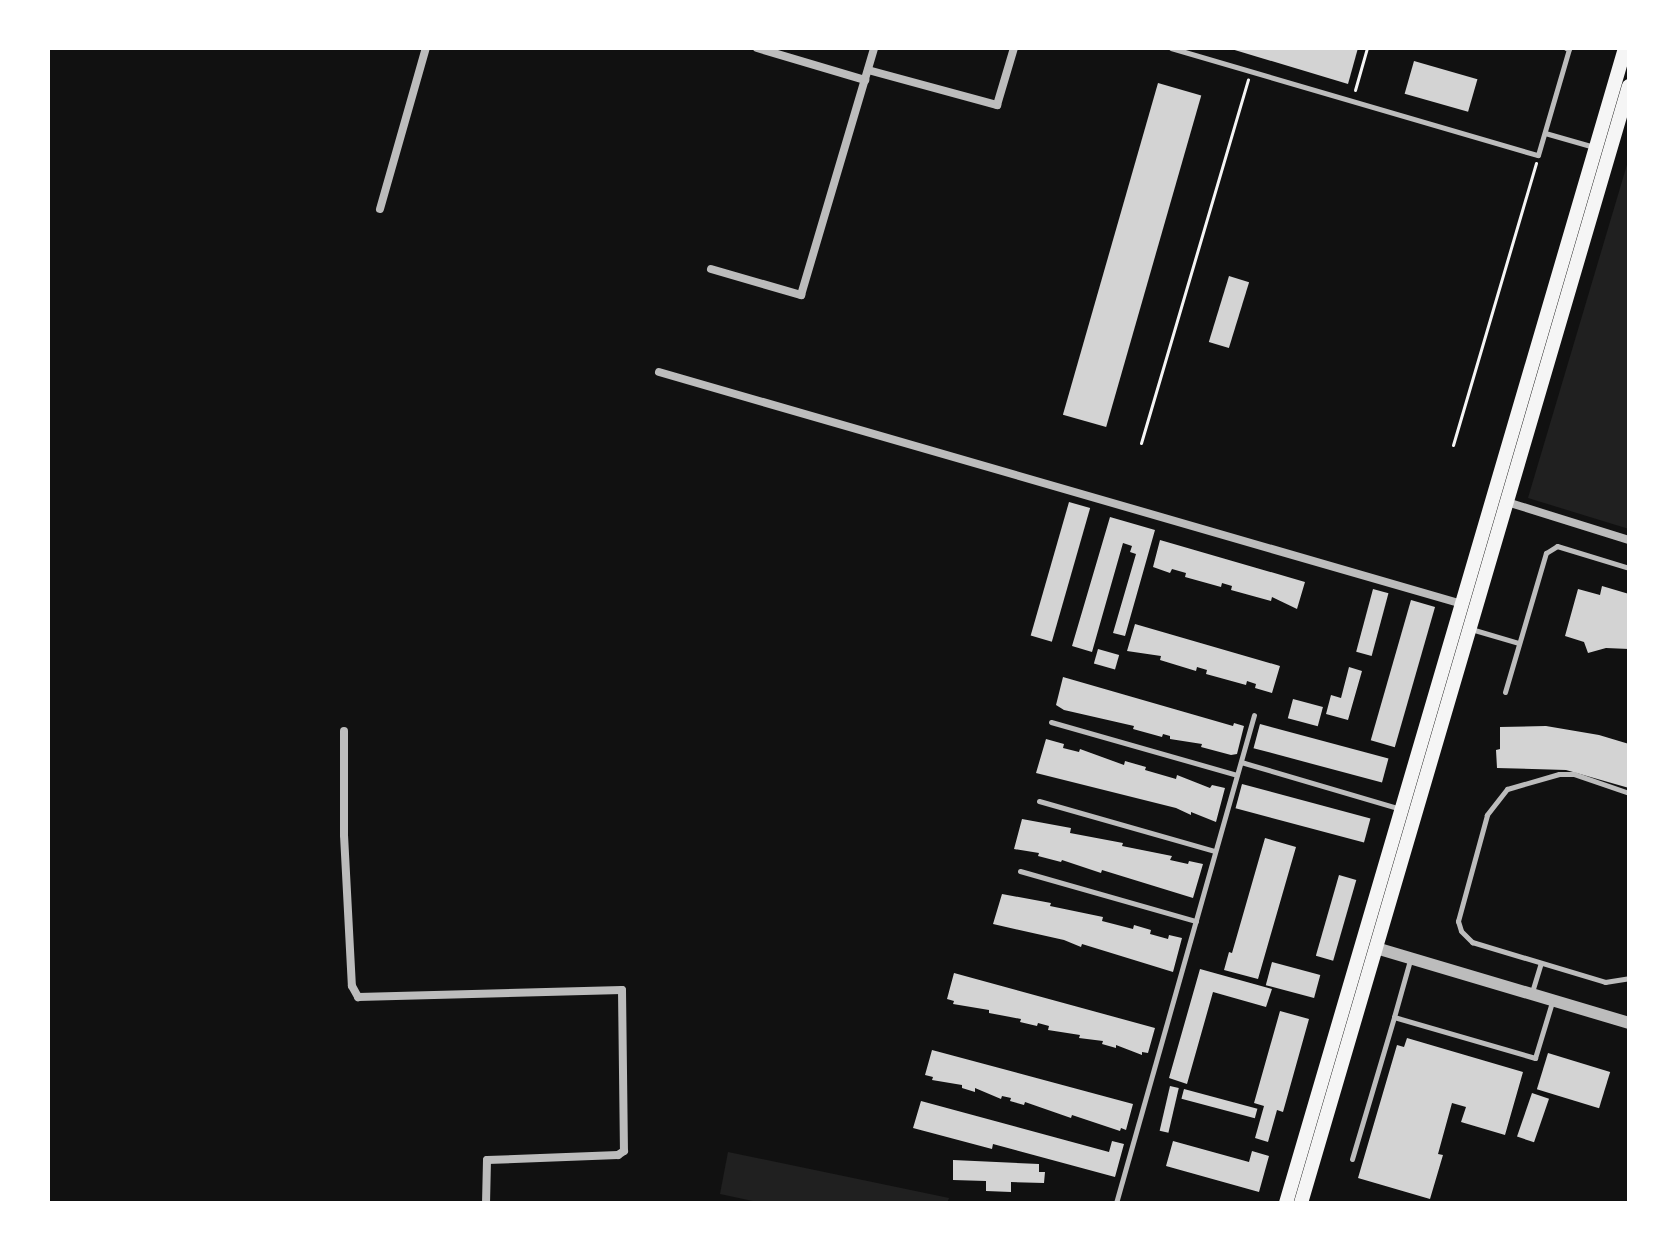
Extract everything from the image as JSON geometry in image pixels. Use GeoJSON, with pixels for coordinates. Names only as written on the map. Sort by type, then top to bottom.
{"type":"FeatureCollection","features":[{"type":"Feature","properties":{"kind":"main road"},"geometry":{"type":"LineString","coordinates":[[1286,1203],[1625,48]]}},
{"type":"Feature","properties":{"kind":"main road"},"geometry":{"type":"LineString","coordinates":[[1301,1203],[1629,86]]}},
{"type":"Feature","properties":{"kind":"street"},"geometry":{"type":"LineString","coordinates":[[380,209],[426,48]]}},
{"type":"Feature","properties":{"kind":"street"},"geometry":{"type":"LineString","coordinates":[[757,48],[865,80]]}},
{"type":"Feature","properties":{"kind":"street"},"geometry":{"type":"LineString","coordinates":[[711,269],[801,295],[874,48]]}},
{"type":"Feature","properties":{"kind":"street"},"geometry":{"type":"LineString","coordinates":[[868,70],[997,105],[1014,48]]}},
{"type":"Feature","properties":{"kind":"street"},"geometry":{"type":"LineString","coordinates":[[659,372],[1462,604]]}},
{"type":"Feature","properties":{"kind":"street"},"geometry":{"type":"LineString","coordinates":[[1507,502],[1629,540]]}},
{"type":"Feature","properties":{"kind":"street"},"geometry":{"type":"LineString","coordinates":[[344,731],[344,835],[352,986],[358,997],[622,990],[624,1151],[618,1155],[487,1160],[486,1203]]}},
{"type":"Feature","properties":{"kind":"street"},"geometry":{"type":"LineString","coordinates":[[1376,948],[1629,1023]]}},
{"type":"Feature","properties":{"kind":"lane"},"geometry":{"type":"LineString","coordinates":[[1171,48],[1538,155],[1569,49],[1566,48]]}},
{"type":"Feature","properties":{"kind":"lane"},"geometry":{"type":"LineString","coordinates":[[1545,133],[1596,148]]}},
{"type":"Feature","properties":{"kind":"lane"},"geometry":{"type":"LineString","coordinates":[[1505,692],[1546,553],[1557,546],[1629,568]]}},
{"type":"Feature","properties":{"kind":"lane"},"geometry":{"type":"LineString","coordinates":[[1470,628],[1520,643]]}},
{"type":"Feature","properties":{"kind":"lane"},"geometry":{"type":"LineString","coordinates":[[1116,1203],[1254,715]]}},
{"type":"Feature","properties":{"kind":"lane"},"geometry":{"type":"LineString","coordinates":[[1051,722],[1237,775]]}},
{"type":"Feature","properties":{"kind":"lane"},"geometry":{"type":"LineString","coordinates":[[1241,762],[1402,809]]}},
{"type":"Feature","properties":{"kind":"lane"},"geometry":{"type":"LineString","coordinates":[[1629,793],[1574,774],[1559,774],[1507,789],[1492,804],[1459,910],[1461,931],[1472,942],[1605,982],[1629,978]]}},
{"type":"Feature","properties":{"kind":"lane"},"geometry":{"type":"LineString","coordinates":[[1039,801],[1216,851]]}},
{"type":"Feature","properties":{"kind":"lane"},"geometry":{"type":"LineString","coordinates":[[1020,871],[1196,921]]}},
{"type":"Feature","properties":{"kind":"lane"},"geometry":{"type":"LineString","coordinates":[[1352,1159],[1411,958]]}},
{"type":"Feature","properties":{"kind":"lane"},"geometry":{"type":"LineString","coordinates":[[1531,994],[1541,963]]}},
{"type":"Feature","properties":{"kind":"lane"},"geometry":{"type":"LineString","coordinates":[[1394,1017],[1535,1058],[1552,1000]]}},
{"type":"Feature","properties":{"kind":"path"},"geometry":{"type":"LineString","coordinates":[[1352,101],[1367,48]]}},
{"type":"Feature","properties":{"kind":"path"},"geometry":{"type":"LineString","coordinates":[[1141,443],[1250,72]]}},
{"type":"Feature","properties":{"kind":"path"},"geometry":{"type":"LineString","coordinates":[[1453,445],[1538,155]]}},
{"type":"Feature","properties":{"kind":"shaded area"},"geometry":{"type":"Polygon","coordinates":[[[1629,158],[1629,529],[1528,498],[1629,158]]]}},
{"type":"Feature","properties":{"kind":"shaded area"},"geometry":{"type":"Polygon","coordinates":[[[728,1152],[949,1198],[947,1203],[762,1203],[720,1194],[728,1152]]]}},
{"type":"Feature","properties":{"kind":"building"},"geometry":{"type":"Polygon","coordinates":[[[1228,48],[1358,48],[1348,84],[1228,48]]]}},
{"type":"Feature","properties":{"kind":"building"},"geometry":{"type":"Polygon","coordinates":[[[1414,61],[1477,79],[1468,112],[1405,94],[1414,61]]]}},
{"type":"Feature","properties":{"kind":"building"},"geometry":{"type":"Polygon","coordinates":[[[1158,83],[1201,95],[1106,427],[1063,415],[1158,83]]]}},
{"type":"Feature","properties":{"kind":"building"},"geometry":{"type":"Polygon","coordinates":[[[1229,276],[1249,282],[1229,348],[1209,342],[1229,276]]]}},
{"type":"Feature","properties":{"kind":"building"},"geometry":{"type":"Polygon","coordinates":[[[1069,502],[1090,508],[1052,642],[1031,636],[1069,502]]]}},
{"type":"Feature","properties":{"kind":"building"},"geometry":{"type":"Polygon","coordinates":[[[1110,517],[1155,530],[1125,636],[1113,633],[1136,554],[1130,552],[1132,546],[1123,543],[1092,652],[1072,646],[1110,517]]]}},
{"type":"Feature","properties":{"kind":"building"},"geometry":{"type":"Polygon","coordinates":[[[1160,540],[1305,582],[1297,609],[1272,597],[1271,601],[1231,590],[1232,586],[1222,583],[1221,587],[1185,577],[1186,573],[1172,569],[1170,573],[1153,567],[1160,540]]]}},
{"type":"Feature","properties":{"kind":"building"},"geometry":{"type":"Polygon","coordinates":[[[1602,586],[1629,594],[1629,649],[1606,648],[1588,653],[1584,642],[1565,636],[1578,589],[1600,595],[1602,586]]]}},
{"type":"Feature","properties":{"kind":"building"},"geometry":{"type":"Polygon","coordinates":[[[1373,589],[1388,593],[1372,656],[1356,652],[1373,589]]]}},
{"type":"Feature","properties":{"kind":"building"},"geometry":{"type":"Polygon","coordinates":[[[1411,600],[1435,607],[1395,747],[1371,740],[1411,600]]]}},
{"type":"Feature","properties":{"kind":"building"},"geometry":{"type":"Polygon","coordinates":[[[1135,624],[1280,666],[1272,693],[1255,688],[1256,684],[1247,681],[1246,685],[1206,674],[1207,670],[1197,667],[1196,671],[1160,660],[1161,656],[1127,651],[1135,624]]]}},
{"type":"Feature","properties":{"kind":"building"},"geometry":{"type":"Polygon","coordinates":[[[1098,649],[1119,655],[1115,669],[1094,663],[1098,649]]]}},
{"type":"Feature","properties":{"kind":"building"},"geometry":{"type":"Polygon","coordinates":[[[1349,667],[1362,671],[1348,720],[1326,714],[1331,695],[1341,698],[1349,667]]]}},
{"type":"Feature","properties":{"kind":"building"},"geometry":{"type":"Polygon","coordinates":[[[1063,677],[1233,726],[1234,723],[1244,726],[1237,754],[1231,755],[1201,747],[1202,744],[1170,739],[1170,736],[1163,734],[1162,737],[1133,729],[1134,726],[1064,710],[1056,705],[1063,677]]]}},
{"type":"Feature","properties":{"kind":"building"},"geometry":{"type":"Polygon","coordinates":[[[1293,699],[1323,707],[1318,726],[1288,718],[1293,699]]]}},
{"type":"Feature","properties":{"kind":"building"},"geometry":{"type":"Polygon","coordinates":[[[1260,724],[1388,758],[1382,783],[1254,748],[1260,724]]]}},
{"type":"Feature","properties":{"kind":"building"},"geometry":{"type":"Polygon","coordinates":[[[1546,726],[1599,735],[1629,744],[1629,788],[1566,770],[1497,768],[1500,727],[1546,726]]]}},
{"type":"Feature","properties":{"kind":"building"},"geometry":{"type":"Polygon","coordinates":[[[1046,739],[1064,744],[1063,748],[1079,752],[1080,749],[1124,765],[1125,761],[1176,779],[1177,775],[1210,788],[1212,785],[1225,788],[1216,822],[1191,812],[1191,815],[1176,808],[1036,773],[1046,739]]]}},
{"type":"Feature","properties":{"kind":"building"},"geometry":{"type":"Polygon","coordinates":[[[1242,784],[1370,818],[1364,843],[1236,808],[1242,784]]]}},
{"type":"Feature","properties":{"kind":"building"},"geometry":{"type":"Polygon","coordinates":[[[1022,819],[1071,828],[1070,833],[1172,856],[1170,860],[1203,864],[1193,898],[1102,870],[1101,873],[1038,856],[1039,853],[1014,849],[1022,819]]]}},
{"type":"Feature","properties":{"kind":"building"},"geometry":{"type":"Polygon","coordinates":[[[1265,838],[1296,847],[1258,979],[1224,970],[1229,952],[1232,953],[1265,838]]]}},
{"type":"Feature","properties":{"kind":"building"},"geometry":{"type":"Polygon","coordinates":[[[1339,875],[1356,880],[1333,961],[1316,956],[1339,875]]]}},
{"type":"Feature","properties":{"kind":"building"},"geometry":{"type":"Polygon","coordinates":[[[1002,894],[1051,903],[1050,906],[1103,917],[1102,921],[1133,929],[1134,925],[1168,939],[1169,935],[1182,938],[1173,972],[1082,944],[1081,947],[1064,940],[993,924],[1002,894]]]}},
{"type":"Feature","properties":{"kind":"building"},"geometry":{"type":"Polygon","coordinates":[[[1272,962],[1320,975],[1314,998],[1266,985],[1272,962]]]}},
{"type":"Feature","properties":{"kind":"building"},"geometry":{"type":"Polygon","coordinates":[[[1200,969],[1272,989],[1266,1007],[1213,992],[1187,1084],[1169,1078],[1200,969]]]}},
{"type":"Feature","properties":{"kind":"building"},"geometry":{"type":"Polygon","coordinates":[[[954,973],[1155,1028],[1148,1053],[1142,1052],[1142,1055],[1116,1045],[1116,1048],[1102,1044],[1103,1041],[1048,1030],[1049,1026],[1038,1023],[1037,1026],[1020,1022],[1021,1019],[989,1013],[989,1010],[953,1004],[954,1001],[947,999],[954,973]]]}},
{"type":"Feature","properties":{"kind":"building"},"geometry":{"type":"Polygon","coordinates":[[[1280,1011],[1309,1019],[1283,1112],[1277,1110],[1268,1142],[1255,1138],[1264,1106],[1254,1103],[1280,1011]]]}},
{"type":"Feature","properties":{"kind":"building"},"geometry":{"type":"Polygon","coordinates":[[[1407,1038],[1523,1072],[1505,1135],[1461,1122],[1466,1107],[1452,1103],[1438,1154],[1443,1155],[1430,1199],[1358,1178],[1397,1045],[1404,1047],[1407,1038]]]}},
{"type":"Feature","properties":{"kind":"building"},"geometry":{"type":"Polygon","coordinates":[[[932,1050],[1133,1104],[1126,1130],[1121,1128],[1120,1131],[1072,1115],[1071,1118],[1025,1102],[1024,1105],[1010,1101],[1011,1098],[1002,1096],[1001,1099],[975,1088],[975,1092],[962,1088],[962,1085],[932,1080],[933,1077],[925,1075],[932,1050]]]}},
{"type":"Feature","properties":{"kind":"building"},"geometry":{"type":"Polygon","coordinates":[[[1548,1053],[1610,1072],[1599,1108],[1537,1089],[1548,1053]]]}},
{"type":"Feature","properties":{"kind":"building"},"geometry":{"type":"Polygon","coordinates":[[[1170,1086],[1179,1088],[1168,1133],[1160,1131],[1170,1086]]]}},
{"type":"Feature","properties":{"kind":"building"},"geometry":{"type":"Polygon","coordinates":[[[1184,1089],[1257,1109],[1255,1118],[1181,1099],[1184,1089]]]}},
{"type":"Feature","properties":{"kind":"building"},"geometry":{"type":"Polygon","coordinates":[[[1532,1093],[1549,1099],[1534,1142],[1517,1136],[1532,1093]]]}},
{"type":"Feature","properties":{"kind":"building"},"geometry":{"type":"Polygon","coordinates":[[[921,1101],[1109,1152],[1112,1141],[1124,1144],[1115,1177],[993,1144],[992,1149],[913,1128],[921,1101]]]}},
{"type":"Feature","properties":{"kind":"building"},"geometry":{"type":"Polygon","coordinates":[[[1173,1141],[1249,1162],[1252,1151],[1269,1156],[1259,1192],[1166,1166],[1173,1141]]]}},
{"type":"Feature","properties":{"kind":"building"},"geometry":{"type":"Polygon","coordinates":[[[953,1160],[1039,1164],[1039,1172],[1045,1172],[1044,1183],[1011,1182],[1011,1192],[986,1191],[986,1181],[953,1180],[953,1160]]]}}]}
